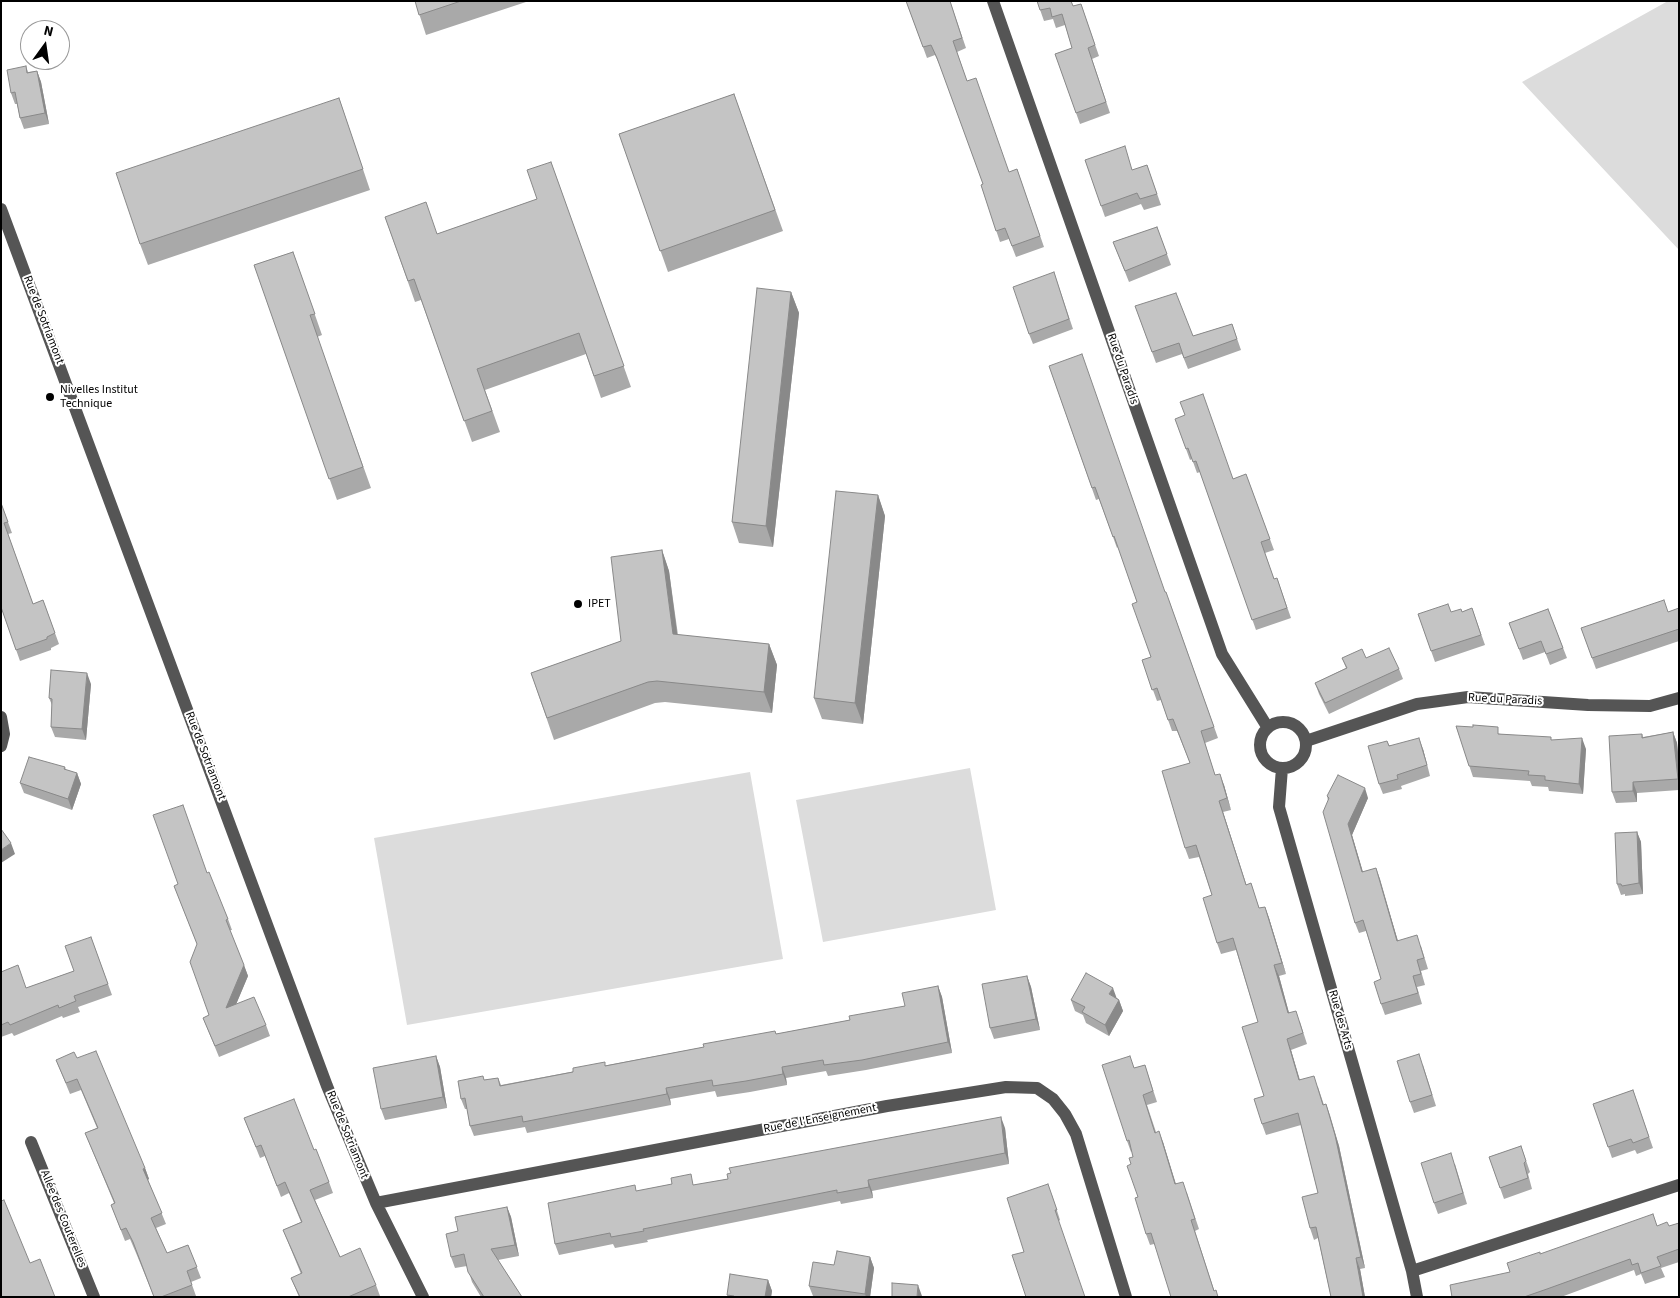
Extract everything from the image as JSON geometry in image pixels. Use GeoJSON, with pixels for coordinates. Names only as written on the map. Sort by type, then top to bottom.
{"type":"FeatureCollection","features":[{"type":"Feature","properties":{"kind":"street","name":"Rue du Paradis"},"geometry":{"type":"LineString","coordinates":[[993,1],[1222,654],[1268,728]]}},
{"type":"Feature","properties":{"kind":"street","name":"Rue de Sotriamont"},"geometry":{"type":"LineString","coordinates":[[1,209],[327,1086],[376,1204],[423,1297]]}},
{"type":"Feature","properties":{"kind":"street","name":"Rue du Paradis"},"geometry":{"type":"LineString","coordinates":[[1306,741],[1417,704],[1468,697],[1588,705],[1650,706],[1679,698]]}},
{"type":"Feature","properties":{"kind":"street"},"geometry":{"type":"LineString","coordinates":[[1,717],[4,734],[1,746]]}},
{"type":"Feature","properties":{"kind":"street"},"geometry":{"type":"LineString","coordinates":[[1280,722],[1288,723],[1298,728],[1306,741],[1306,749],[1298,763],[1290,768],[1273,766],[1266,761],[1260,742],[1268,728],[1280,722]]}},
{"type":"Feature","properties":{"kind":"street","name":"Rue des Arts"},"geometry":{"type":"LineString","coordinates":[[1282,768],[1279,807],[1412,1271],[1417,1297]]}},
{"type":"Feature","properties":{"kind":"street","name":"Rue de l'Enseignement"},"geometry":{"type":"LineString","coordinates":[[376,1204],[887,1106],[1006,1087],[1037,1088],[1053,1099],[1065,1114],[1076,1134],[1126,1297]]}},
{"type":"Feature","properties":{"kind":"street","name":"Allée des Couterelles"},"geometry":{"type":"LineString","coordinates":[[31,1142],[94,1297]]}},
{"type":"Feature","properties":{"kind":"street"},"geometry":{"type":"LineString","coordinates":[[1412,1271],[1679,1185]]}},
{"type":"Feature","properties":{"kind":"shaded area"},"geometry":{"type":"Polygon","coordinates":[[[1668,1],[1679,1],[1679,250],[1522,82],[1668,1]]]}},
{"type":"Feature","properties":{"kind":"shaded area"},"geometry":{"type":"Polygon","coordinates":[[[970,768],[996,910],[823,942],[796,800],[970,768]]]}},
{"type":"Feature","properties":{"kind":"shaded area"},"geometry":{"type":"Polygon","coordinates":[[[750,772],[783,959],[407,1025],[374,838],[750,772]]]}},
{"type":"Feature","properties":{"kind":"building"},"geometry":{"type":"Polygon","coordinates":[[[415,1],[461,1],[419,15],[415,1]]]}},
{"type":"Feature","properties":{"kind":"building"},"geometry":{"type":"Polygon","coordinates":[[[906,1],[950,1],[962,38],[953,41],[967,81],[976,78],[1009,172],[1017,169],[1040,236],[1012,246],[1005,228],[996,231],[981,185],[983,184],[937,58],[931,45],[923,47],[906,1]]]}},
{"type":"Feature","properties":{"kind":"building"},"geometry":{"type":"Polygon","coordinates":[[[1037,1],[1071,1],[1073,6],[1081,4],[1095,45],[1088,48],[1106,102],[1076,113],[1055,54],[1072,48],[1062,14],[1052,17],[1050,8],[1040,10],[1037,1]]]}},
{"type":"Feature","properties":{"kind":"building"},"geometry":{"type":"Polygon","coordinates":[[[20,67],[20,70],[27,70],[27,73],[37,71],[45,113],[20,118],[15,92],[11,93],[7,70],[20,67]]]}},
{"type":"Feature","properties":{"kind":"building"},"geometry":{"type":"Polygon","coordinates":[[[734,94],[775,210],[660,251],[619,134],[734,94]]]}},
{"type":"Feature","properties":{"kind":"building"},"geometry":{"type":"Polygon","coordinates":[[[339,98],[363,169],[140,244],[116,173],[339,98]]]}},
{"type":"Feature","properties":{"kind":"building"},"geometry":{"type":"Polygon","coordinates":[[[1125,146],[1132,170],[1147,165],[1157,194],[1140,199],[1137,193],[1101,206],[1085,160],[1125,146]]]}},
{"type":"Feature","properties":{"kind":"building"},"geometry":{"type":"Polygon","coordinates":[[[551,162],[624,366],[594,376],[579,333],[477,369],[492,411],[464,421],[414,279],[408,281],[385,217],[426,202],[437,234],[537,199],[527,170],[551,162]]]}},
{"type":"Feature","properties":{"kind":"building"},"geometry":{"type":"Polygon","coordinates":[[[1157,227],[1167,254],[1125,271],[1113,242],[1157,227]]]}},
{"type":"Feature","properties":{"kind":"building"},"geometry":{"type":"Polygon","coordinates":[[[293,252],[315,314],[310,315],[363,467],[329,479],[254,265],[293,252]]]}},
{"type":"Feature","properties":{"kind":"building"},"geometry":{"type":"Polygon","coordinates":[[[1054,272],[1069,319],[1029,334],[1013,287],[1054,272]]]}},
{"type":"Feature","properties":{"kind":"building"},"geometry":{"type":"Polygon","coordinates":[[[757,288],[791,292],[766,526],[732,522],[757,288]]]}},
{"type":"Feature","properties":{"kind":"building"},"geometry":{"type":"Polygon","coordinates":[[[1176,293],[1193,336],[1232,324],[1237,339],[1184,358],[1179,343],[1152,352],[1135,306],[1176,293]]]}},
{"type":"Feature","properties":{"kind":"building"},"geometry":{"type":"Polygon","coordinates":[[[1082,354],[1214,727],[1201,731],[1215,775],[1220,774],[1227,798],[1219,801],[1246,885],[1251,883],[1259,908],[1265,907],[1282,963],[1274,965],[1288,1013],[1296,1011],[1303,1033],[1287,1039],[1299,1080],[1314,1076],[1323,1105],[1326,1104],[1335,1135],[1361,1257],[1356,1258],[1363,1297],[1331,1297],[1316,1227],[1310,1228],[1302,1197],[1318,1193],[1298,1113],[1262,1124],[1254,1099],[1264,1096],[1242,1027],[1258,1022],[1233,938],[1217,943],[1203,898],[1212,895],[1196,845],[1185,848],[1162,771],[1190,763],[1173,719],[1168,720],[1157,688],[1152,690],[1142,660],[1151,657],[1132,604],[1137,602],[1095,487],[1092,488],[1049,366],[1082,354]]]}},
{"type":"Feature","properties":{"kind":"building"},"geometry":{"type":"Polygon","coordinates":[[[1203,394],[1233,479],[1246,474],[1270,539],[1261,542],[1274,579],[1277,578],[1287,608],[1252,620],[1196,461],[1193,462],[1188,448],[1186,449],[1175,419],[1185,415],[1180,402],[1203,394]]]}},
{"type":"Feature","properties":{"kind":"building"},"geometry":{"type":"Polygon","coordinates":[[[836,491],[878,495],[855,703],[814,698],[836,491]]]}},
{"type":"Feature","properties":{"kind":"building"},"geometry":{"type":"Polygon","coordinates":[[[1,503],[8,522],[4,523],[33,604],[43,600],[55,633],[47,637],[47,639],[16,650],[1,607],[1,503]]]}},
{"type":"Feature","properties":{"kind":"building"},"geometry":{"type":"Polygon","coordinates":[[[662,550],[673,634],[769,644],[764,692],[657,681],[648,682],[547,718],[531,673],[621,641],[611,557],[662,550]]]}},
{"type":"Feature","properties":{"kind":"building"},"geometry":{"type":"Polygon","coordinates":[[[1664,600],[1668,612],[1679,608],[1679,629],[1592,658],[1581,628],[1664,600]]]}},
{"type":"Feature","properties":{"kind":"building"},"geometry":{"type":"Polygon","coordinates":[[[1448,604],[1451,612],[1461,609],[1462,612],[1472,608],[1481,635],[1431,651],[1418,614],[1448,604]]]}},
{"type":"Feature","properties":{"kind":"building"},"geometry":{"type":"Polygon","coordinates":[[[1548,609],[1563,648],[1546,654],[1541,641],[1519,649],[1509,623],[1548,609]]]}},
{"type":"Feature","properties":{"kind":"building"},"geometry":{"type":"Polygon","coordinates":[[[1389,648],[1399,669],[1325,703],[1315,683],[1347,668],[1342,658],[1362,649],[1366,658],[1389,648]]]}},
{"type":"Feature","properties":{"kind":"building"},"geometry":{"type":"Polygon","coordinates":[[[51,670],[87,673],[82,729],[51,727],[52,699],[49,698],[51,670]]]}},
{"type":"Feature","properties":{"kind":"building"},"geometry":{"type":"Polygon","coordinates":[[[1473,725],[1498,727],[1498,734],[1551,737],[1551,740],[1582,738],[1579,784],[1545,780],[1545,776],[1528,775],[1529,771],[1469,766],[1456,726],[1473,727],[1473,725]]]}},
{"type":"Feature","properties":{"kind":"building"},"geometry":{"type":"Polygon","coordinates":[[[1673,732],[1678,779],[1633,782],[1633,791],[1612,792],[1609,736],[1642,734],[1642,738],[1673,732]]]}},
{"type":"Feature","properties":{"kind":"building"},"geometry":{"type":"Polygon","coordinates":[[[1419,738],[1427,765],[1397,775],[1398,779],[1379,784],[1368,746],[1387,741],[1389,746],[1419,738]]]}},
{"type":"Feature","properties":{"kind":"building"},"geometry":{"type":"Polygon","coordinates":[[[29,757],[65,767],[64,769],[77,773],[68,799],[20,783],[29,757]]]}},
{"type":"Feature","properties":{"kind":"building"},"geometry":{"type":"Polygon","coordinates":[[[1338,775],[1365,788],[1348,824],[1362,872],[1376,868],[1397,941],[1417,935],[1424,958],[1417,960],[1421,974],[1413,976],[1418,993],[1381,1004],[1374,982],[1381,979],[1363,920],[1355,923],[1323,812],[1329,798],[1327,796],[1338,775]]]}},
{"type":"Feature","properties":{"kind":"building"},"geometry":{"type":"Polygon","coordinates":[[[183,805],[207,873],[209,872],[228,919],[226,920],[244,965],[226,1008],[254,997],[266,1025],[215,1046],[203,1018],[209,1015],[190,962],[197,944],[174,886],[178,884],[153,815],[183,805]]]}},
{"type":"Feature","properties":{"kind":"building"},"geometry":{"type":"Polygon","coordinates":[[[1,829],[11,843],[1,850],[1,829]]]}},
{"type":"Feature","properties":{"kind":"building"},"geometry":{"type":"Polygon","coordinates":[[[1637,832],[1639,883],[1622,886],[1617,884],[1615,833],[1637,832]]]}},
{"type":"Feature","properties":{"kind":"building"},"geometry":{"type":"Polygon","coordinates":[[[91,937],[108,984],[74,996],[76,1001],[59,1008],[58,1005],[10,1025],[8,1022],[1,1025],[1,972],[18,965],[26,988],[74,971],[65,946],[91,937]]]}},
{"type":"Feature","properties":{"kind":"building"},"geometry":{"type":"Polygon","coordinates":[[[1086,973],[1113,988],[1109,994],[1119,1000],[1105,1025],[1082,1012],[1085,1007],[1071,1000],[1086,973]]]}},
{"type":"Feature","properties":{"kind":"building"},"geometry":{"type":"Polygon","coordinates":[[[1027,976],[1036,1019],[990,1028],[982,984],[1027,976]]]}},
{"type":"Feature","properties":{"kind":"building"},"geometry":{"type":"Polygon","coordinates":[[[938,986],[948,1042],[862,1060],[824,1065],[823,1060],[782,1067],[783,1074],[746,1081],[713,1086],[712,1080],[666,1088],[667,1094],[523,1122],[522,1116],[470,1126],[465,1098],[461,1099],[458,1081],[483,1076],[484,1080],[498,1078],[500,1086],[573,1072],[573,1068],[605,1062],[605,1066],[704,1047],[703,1044],[775,1031],[776,1034],[850,1020],[849,1016],[905,1006],[902,993],[938,986]]]}},
{"type":"Feature","properties":{"kind":"building"},"geometry":{"type":"Polygon","coordinates":[[[96,1051],[162,1213],[151,1218],[167,1253],[188,1245],[197,1267],[187,1271],[192,1285],[161,1297],[154,1297],[133,1242],[126,1228],[121,1230],[111,1205],[115,1203],[85,1133],[98,1128],[77,1079],[66,1083],[56,1060],[74,1052],[77,1058],[96,1051]]]}},
{"type":"Feature","properties":{"kind":"building"},"geometry":{"type":"Polygon","coordinates":[[[1419,1054],[1432,1095],[1410,1102],[1397,1061],[1419,1054]]]}},
{"type":"Feature","properties":{"kind":"building"},"geometry":{"type":"Polygon","coordinates":[[[436,1056],[443,1097],[381,1109],[373,1068],[436,1056]]]}},
{"type":"Feature","properties":{"kind":"building"},"geometry":{"type":"Polygon","coordinates":[[[1130,1056],[1134,1068],[1145,1065],[1153,1091],[1143,1095],[1155,1133],[1159,1131],[1175,1184],[1183,1182],[1195,1219],[1191,1220],[1214,1291],[1216,1290],[1218,1297],[1171,1297],[1151,1233],[1146,1234],[1135,1198],[1138,1197],[1127,1166],[1131,1164],[1129,1158],[1133,1157],[1129,1140],[1127,1141],[1102,1065],[1130,1056]]]}},
{"type":"Feature","properties":{"kind":"building"},"geometry":{"type":"Polygon","coordinates":[[[1633,1090],[1649,1137],[1633,1143],[1631,1139],[1608,1147],[1593,1104],[1633,1090]]]}},
{"type":"Feature","properties":{"kind":"building"},"geometry":{"type":"Polygon","coordinates":[[[294,1099],[329,1182],[310,1190],[340,1257],[360,1248],[376,1285],[348,1297],[300,1297],[291,1278],[302,1273],[283,1230],[302,1222],[285,1182],[277,1186],[261,1145],[256,1147],[244,1118],[294,1099]]]}},
{"type":"Feature","properties":{"kind":"building"},"geometry":{"type":"Polygon","coordinates":[[[1001,1117],[1005,1153],[868,1180],[869,1187],[837,1193],[837,1190],[611,1237],[610,1233],[555,1244],[548,1203],[635,1185],[636,1191],[672,1184],[671,1178],[691,1174],[693,1185],[728,1179],[727,1174],[731,1173],[729,1168],[1001,1117]]]}},
{"type":"Feature","properties":{"kind":"building"},"geometry":{"type":"Polygon","coordinates":[[[1521,1146],[1526,1161],[1524,1163],[1528,1178],[1500,1188],[1489,1157],[1521,1146]]]}},
{"type":"Feature","properties":{"kind":"building"},"geometry":{"type":"Polygon","coordinates":[[[1451,1153],[1463,1193],[1434,1203],[1421,1163],[1451,1153]]]}},
{"type":"Feature","properties":{"kind":"building"},"geometry":{"type":"Polygon","coordinates":[[[1048,1184],[1085,1297],[1026,1297],[1012,1255],[1024,1252],[1007,1198],[1048,1184]]]}},
{"type":"Feature","properties":{"kind":"building"},"geometry":{"type":"Polygon","coordinates":[[[4,1200],[30,1263],[40,1259],[55,1297],[1,1297],[1,1201],[4,1200]]]}},
{"type":"Feature","properties":{"kind":"building"},"geometry":{"type":"Polygon","coordinates":[[[507,1207],[515,1245],[491,1249],[522,1297],[484,1297],[468,1272],[464,1254],[451,1257],[446,1234],[458,1231],[455,1217],[507,1207]]]}},
{"type":"Feature","properties":{"kind":"building"},"geometry":{"type":"Polygon","coordinates":[[[1653,1214],[1657,1226],[1667,1222],[1669,1226],[1679,1223],[1679,1249],[1657,1257],[1661,1266],[1641,1273],[1638,1263],[1632,1265],[1630,1259],[1524,1297],[1452,1297],[1450,1285],[1510,1272],[1507,1263],[1540,1252],[1540,1254],[1653,1214]]]}},
{"type":"Feature","properties":{"kind":"building"},"geometry":{"type":"Polygon","coordinates":[[[837,1251],[870,1257],[865,1294],[809,1286],[813,1262],[834,1265],[837,1251]]]}},
{"type":"Feature","properties":{"kind":"building"},"geometry":{"type":"Polygon","coordinates":[[[730,1274],[768,1280],[765,1297],[734,1297],[727,1295],[730,1274]]]}},
{"type":"Feature","properties":{"kind":"building"},"geometry":{"type":"Polygon","coordinates":[[[892,1283],[918,1285],[917,1297],[892,1297],[892,1283]]]}},
{"type":"Feature","properties":{"kind":"place","name":"Nivelles Institut Technique"},"geometry":{"type":"Point","coordinates":[50,397]}},
{"type":"Feature","properties":{"kind":"place","name":"IPET"},"geometry":{"type":"Point","coordinates":[578,604]}}]}
